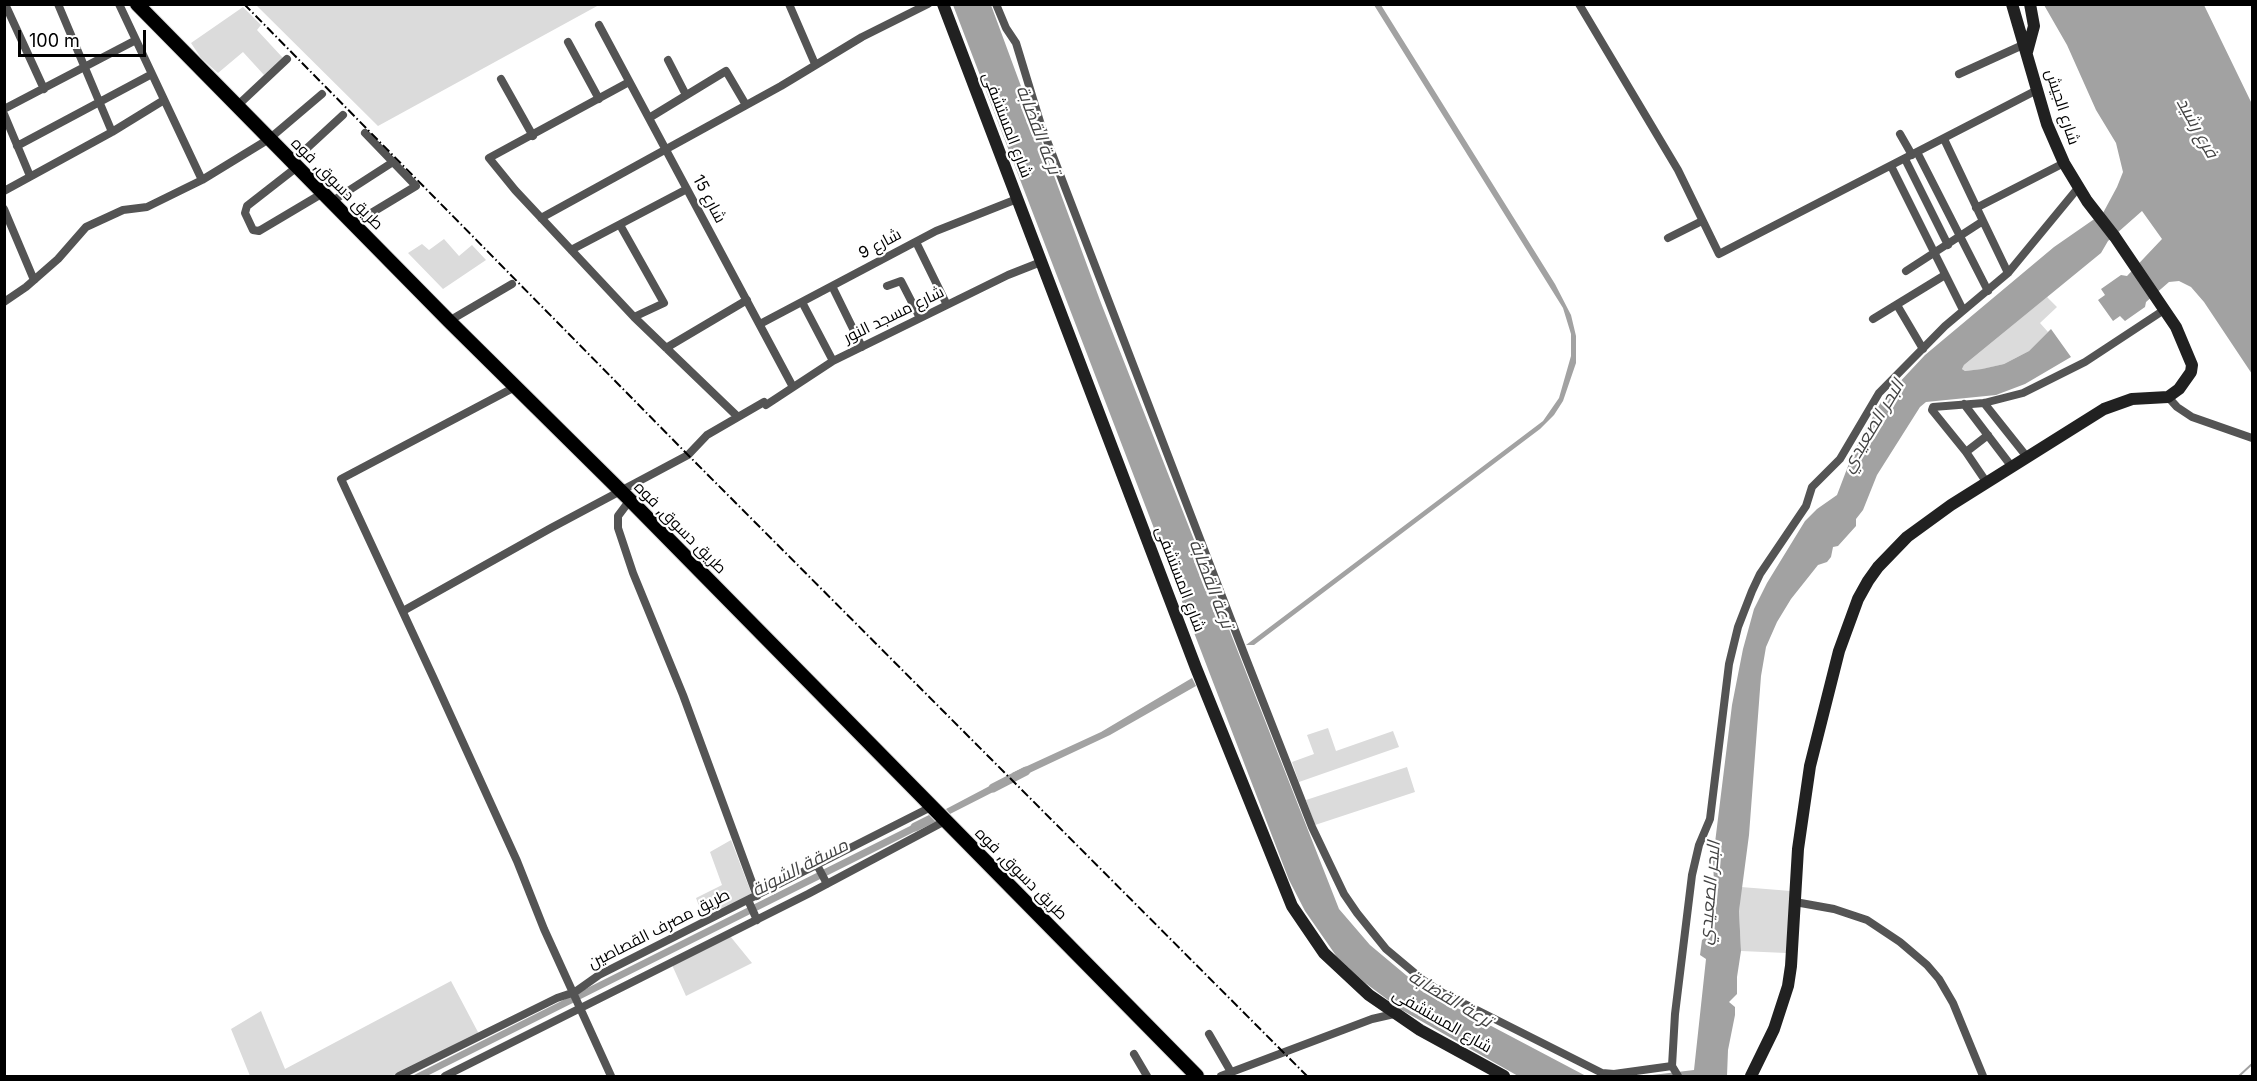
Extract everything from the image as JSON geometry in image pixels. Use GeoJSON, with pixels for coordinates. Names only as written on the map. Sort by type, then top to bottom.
{"type":"FeatureCollection","features":[{"type":"Feature","properties":{"kind":"main road","name":"طريق دسوق, فوه"},"geometry":{"type":"LineString","coordinates":[[137,4],[1197,1077]]}},
{"type":"Feature","properties":{"kind":"main road","name":"شارع المستشفى"},"geometry":{"type":"LineString","coordinates":[[943,4],[1194,662],[1285,892],[1301,921],[1324,953],[1346,975],[1394,1014],[1504,1077]]}},
{"type":"Feature","properties":{"kind":"main road","name":"شارع الجيش"},"geometry":{"type":"LineString","coordinates":[[2012,4],[2047,124],[2064,163],[2078,188],[2115,237],[2162,307],[2180,336],[2192,365],[2188,379],[2168,397]]}},
{"type":"Feature","properties":{"kind":"main road"},"geometry":{"type":"LineString","coordinates":[[2026,48],[2034,26],[2031,4]]}},
{"type":"Feature","properties":{"kind":"main road"},"geometry":{"type":"LineString","coordinates":[[1752,1076],[1774,1029],[1788,986],[1798,849],[1810,766],[1839,651],[1858,599],[1878,567],[1907,537],[1951,504],[2111,406],[2132,399],[2168,397]]}},
{"type":"Feature","properties":{"kind":"street"},"geometry":{"type":"LineString","coordinates":[[5,4],[44,88]]}},
{"type":"Feature","properties":{"kind":"street"},"geometry":{"type":"LineString","coordinates":[[58,4],[112,132]]}},
{"type":"Feature","properties":{"kind":"street"},"geometry":{"type":"LineString","coordinates":[[119,4],[202,180]]}},
{"type":"Feature","properties":{"kind":"street"},"geometry":{"type":"LineString","coordinates":[[789,4],[815,64]]}},
{"type":"Feature","properties":{"kind":"street"},"geometry":{"type":"LineString","coordinates":[[542,219],[815,64],[928,4]]}},
{"type":"Feature","properties":{"kind":"street"},"geometry":{"type":"LineString","coordinates":[[996,4],[1006,28],[1016,43],[1041,125],[1245,656],[1312,827],[1344,894],[1386,949],[1422,980],[1443,993],[1602,1073],[1614,1074],[1672,1066]]}},
{"type":"Feature","properties":{"kind":"street"},"geometry":{"type":"LineString","coordinates":[[1579,4],[1678,170],[1719,254],[2037,90]]}},
{"type":"Feature","properties":{"kind":"street","name":"شارع 15"},"geometry":{"type":"LineString","coordinates":[[598,25],[793,387]]}},
{"type":"Feature","properties":{"kind":"street"},"geometry":{"type":"LineString","coordinates":[[4,109],[136,40]]}},
{"type":"Feature","properties":{"kind":"street"},"geometry":{"type":"LineString","coordinates":[[568,42],[599,99]]}},
{"type":"Feature","properties":{"kind":"street"},"geometry":{"type":"LineString","coordinates":[[1959,74],[2026,48]]}},
{"type":"Feature","properties":{"kind":"street"},"geometry":{"type":"LineString","coordinates":[[237,106],[286,59]]}},
{"type":"Feature","properties":{"kind":"street"},"geometry":{"type":"LineString","coordinates":[[668,60],[686,95]]}},
{"type":"Feature","properties":{"kind":"street"},"geometry":{"type":"LineString","coordinates":[[649,118],[726,71],[746,105]]}},
{"type":"Feature","properties":{"kind":"street"},"geometry":{"type":"LineString","coordinates":[[17,146],[152,74]]}},
{"type":"Feature","properties":{"kind":"street"},"geometry":{"type":"LineString","coordinates":[[501,79],[533,136]]}},
{"type":"Feature","properties":{"kind":"street"},"geometry":{"type":"LineString","coordinates":[[629,82],[489,158],[542,219],[634,317],[738,417]]}},
{"type":"Feature","properties":{"kind":"street"},"geometry":{"type":"LineString","coordinates":[[4,302],[64,254],[86,227],[116,212],[147,207],[202,180],[269,139],[322,94]]}},
{"type":"Feature","properties":{"kind":"street"},"geometry":{"type":"LineString","coordinates":[[4,191],[112,132],[164,100]]}},
{"type":"Feature","properties":{"kind":"street"},"geometry":{"type":"LineString","coordinates":[[4,114],[30,176]]}},
{"type":"Feature","properties":{"kind":"street"},"geometry":{"type":"LineString","coordinates":[[343,115],[295,165],[247,206],[245,213],[253,230],[259,231],[393,162]]}},
{"type":"Feature","properties":{"kind":"street"},"geometry":{"type":"LineString","coordinates":[[353,224],[416,186],[365,133]]}},
{"type":"Feature","properties":{"kind":"street"},"geometry":{"type":"LineString","coordinates":[[1900,134],[1960,237],[1988,291]]}},
{"type":"Feature","properties":{"kind":"street"},"geometry":{"type":"LineString","coordinates":[[1944,139],[2008,273]]}},
{"type":"Feature","properties":{"kind":"street"},"geometry":{"type":"LineString","coordinates":[[1911,155],[1948,246]]}},
{"type":"Feature","properties":{"kind":"street"},"geometry":{"type":"LineString","coordinates":[[1976,208],[2064,163]]}},
{"type":"Feature","properties":{"kind":"street"},"geometry":{"type":"LineString","coordinates":[[1891,166],[1963,310]]}},
{"type":"Feature","properties":{"kind":"street"},"geometry":{"type":"LineString","coordinates":[[1678,1077],[1672,1066],[1674,1014],[1692,875],[1699,845],[1710,819],[1727,674],[1738,627],[1760,574],[1806,506],[1812,487],[1840,459],[1879,393],[1963,310],[2008,273],[2078,188]]}},
{"type":"Feature","properties":{"kind":"street"},"geometry":{"type":"LineString","coordinates":[[571,250],[687,189]]}},
{"type":"Feature","properties":{"kind":"street","name":"شارع 9"},"geometry":{"type":"LineString","coordinates":[[760,324],[956,222],[1017,199]]}},
{"type":"Feature","properties":{"kind":"street"},"geometry":{"type":"LineString","coordinates":[[4,209],[34,280]]}},
{"type":"Feature","properties":{"kind":"street"},"geometry":{"type":"LineString","coordinates":[[1668,238],[1702,221]]}},
{"type":"Feature","properties":{"kind":"street"},"geometry":{"type":"LineString","coordinates":[[1906,271],[1948,246],[1983,221]]}},
{"type":"Feature","properties":{"kind":"street"},"geometry":{"type":"LineString","coordinates":[[620,225],[664,303],[634,317]]}},
{"type":"Feature","properties":{"kind":"street"},"geometry":{"type":"LineString","coordinates":[[916,242],[947,305]]}},
{"type":"Feature","properties":{"kind":"street","name":"شارع مسجد النور"},"geometry":{"type":"LineString","coordinates":[[403,611],[454,581],[625,496],[688,455],[707,435],[793,387],[833,361],[1008,275],[1041,262]]}},
{"type":"Feature","properties":{"kind":"street"},"geometry":{"type":"LineString","coordinates":[[1873,319],[1945,275]]}},
{"type":"Feature","properties":{"kind":"street"},"geometry":{"type":"LineString","coordinates":[[887,286],[901,281],[920,318]]}},
{"type":"Feature","properties":{"kind":"street"},"geometry":{"type":"LineString","coordinates":[[449,321],[512,284]]}},
{"type":"Feature","properties":{"kind":"street"},"geometry":{"type":"LineString","coordinates":[[832,286],[862,347]]}},
{"type":"Feature","properties":{"kind":"street"},"geometry":{"type":"LineString","coordinates":[[666,348],[747,300]]}},
{"type":"Feature","properties":{"kind":"street"},"geometry":{"type":"LineString","coordinates":[[802,302],[833,361]]}},
{"type":"Feature","properties":{"kind":"street"},"geometry":{"type":"LineString","coordinates":[[1898,305],[1923,349]]}},
{"type":"Feature","properties":{"kind":"street"},"geometry":{"type":"LineString","coordinates":[[1987,483],[1966,452],[1932,410],[1934,406],[1984,403],[2018,395],[2066,372],[2162,307]]}},
{"type":"Feature","properties":{"kind":"street"},"geometry":{"type":"LineString","coordinates":[[515,387],[341,479],[517,861],[544,930],[611,1077]]}},
{"type":"Feature","properties":{"kind":"street"},"geometry":{"type":"LineString","coordinates":[[2168,397],[2177,407],[2192,417],[2253,438]]}},
{"type":"Feature","properties":{"kind":"street"},"geometry":{"type":"LineString","coordinates":[[1984,403],[2027,457]]}},
{"type":"Feature","properties":{"kind":"street"},"geometry":{"type":"LineString","coordinates":[[1964,404],[2012,467]]}},
{"type":"Feature","properties":{"kind":"street"},"geometry":{"type":"LineString","coordinates":[[1966,452],[1988,435]]}},
{"type":"Feature","properties":{"kind":"street"},"geometry":{"type":"LineString","coordinates":[[625,496],[618,516],[618,528],[633,573],[683,694],[757,896]]}},
{"type":"Feature","properties":{"kind":"street","name":"طريق مصرف القصاصين"},"geometry":{"type":"LineString","coordinates":[[399,1077],[557,998],[572,993],[599,975],[932,807]]}},
{"type":"Feature","properties":{"kind":"street"},"geometry":{"type":"LineString","coordinates":[[445,1077],[757,920],[945,821]]}},
{"type":"Feature","properties":{"kind":"street"},"geometry":{"type":"LineString","coordinates":[[817,865],[827,884]]}},
{"type":"Feature","properties":{"kind":"street"},"geometry":{"type":"LineString","coordinates":[[748,900],[757,920]]}},
{"type":"Feature","properties":{"kind":"street"},"geometry":{"type":"LineString","coordinates":[[1795,902],[1814,904],[1867,920],[1900,942],[1927,965],[1939,979],[1953,1003],[1983,1077]]}},
{"type":"Feature","properties":{"kind":"street"},"geometry":{"type":"LineString","coordinates":[[1221,1077],[1372,1019],[1394,1014]]}},
{"type":"Feature","properties":{"kind":"street"},"geometry":{"type":"LineString","coordinates":[[1209,1034],[1231,1072]]}},
{"type":"Feature","properties":{"kind":"street"},"geometry":{"type":"LineString","coordinates":[[1134,1054],[1147,1077]]}},
{"type":"Feature","properties":{"kind":"shaded area"},"geometry":{"type":"Polygon","coordinates":[[[256,5],[599,5],[378,126],[256,5]]]}},
{"type":"Feature","properties":{"kind":"shaded area"},"geometry":{"type":"Polygon","coordinates":[[[243,7],[261,25],[257,30],[283,58],[264,75],[243,52],[218,73],[201,58],[191,43],[243,7]]]}},
{"type":"Feature","properties":{"kind":"shaded area"},"geometry":{"type":"Polygon","coordinates":[[[444,239],[459,256],[472,245],[486,260],[443,289],[408,253],[422,244],[429,250],[444,239]]]}},
{"type":"Feature","properties":{"kind":"shaded area"},"geometry":{"type":"Polygon","coordinates":[[[2047,297],[2057,307],[2040,323],[2048,332],[2029,351],[2004,364],[1983,369],[1965,371],[1962,369],[1964,365],[2047,297]]]}},
{"type":"Feature","properties":{"kind":"shaded area"},"geometry":{"type":"Polygon","coordinates":[[[1328,728],[1336,751],[1393,731],[1399,747],[1299,782],[1292,762],[1314,754],[1307,735],[1328,728]]]}},
{"type":"Feature","properties":{"kind":"shaded area"},"geometry":{"type":"Polygon","coordinates":[[[1407,767],[1415,792],[1315,825],[1306,800],[1407,767]]]}},
{"type":"Feature","properties":{"kind":"shaded area"},"geometry":{"type":"Polygon","coordinates":[[[731,840],[752,895],[704,919],[696,898],[722,885],[710,852],[731,840]]]}},
{"type":"Feature","properties":{"kind":"shaded area"},"geometry":{"type":"Polygon","coordinates":[[[1741,887],[1791,891],[1786,953],[1741,951],[1739,911],[1741,887]]]}},
{"type":"Feature","properties":{"kind":"shaded area"},"geometry":{"type":"Polygon","coordinates":[[[730,936],[752,963],[686,996],[672,965],[730,936]]]}},
{"type":"Feature","properties":{"kind":"shaded area"},"geometry":{"type":"Polygon","coordinates":[[[451,981],[479,1034],[394,1076],[250,1076],[231,1029],[261,1011],[285,1069],[451,981]]]}},
{"type":"Feature","properties":{"kind":"water","name":"ترعة القضابة"},"geometry":{"type":"Polygon","coordinates":[[[953,5],[991,5],[1101,303],[1339,909],[1370,945],[1425,991],[1586,1076],[1518,1076],[1400,1009],[1364,982],[1337,957],[1305,911],[1289,880],[953,5]]]}},
{"type":"Feature","properties":{"kind":"water"},"geometry":{"type":"Polygon","coordinates":[[[1374,5],[1381,5],[1555,284],[1571,315],[1576,336],[1576,363],[1563,401],[1554,415],[1540,429],[1254,645],[1246,645],[1543,421],[1559,398],[1571,356],[1571,334],[1563,308],[1374,5]]]}},
{"type":"Feature","properties":{"kind":"water"},"geometry":{"type":"Polygon","coordinates":[[[2044,5],[2204,5],[2252,104],[2252,374],[2204,302],[2191,287],[2179,281],[2169,282],[2146,302],[2145,307],[2125,321],[2120,316],[2113,321],[2098,300],[2105,295],[2101,289],[2121,275],[2127,276],[2162,239],[2142,211],[2108,241],[2101,253],[1962,369],[1965,371],[1982,369],[2004,364],[2029,351],[2051,329],[2071,357],[2025,384],[1996,395],[1926,402],[1920,407],[1877,475],[1863,510],[1856,519],[1856,526],[1838,546],[1833,547],[1831,557],[1827,562],[1818,565],[1791,599],[1766,647],[1761,676],[1749,835],[1739,911],[1741,951],[1737,994],[1729,1002],[1735,1007],[1735,1015],[1728,1050],[1727,1076],[1644,1076],[1694,1070],[1706,959],[1700,955],[1702,940],[1706,937],[1715,910],[1713,859],[1732,705],[1754,609],[1767,583],[1805,521],[1837,495],[1853,453],[1881,402],[1925,355],[2054,247],[2103,213],[2123,172],[2116,143],[2096,110],[2067,45],[2044,5]]]}},
{"type":"Feature","properties":{"kind":"water"},"geometry":{"type":"Polygon","coordinates":[[[1192,678],[1196,686],[1110,735],[1023,776],[1017,778],[1012,773],[1101,732],[1192,678]]]}},
{"type":"Feature","properties":{"kind":"water"},"geometry":{"type":"Polygon","coordinates":[[[1001,780],[1007,785],[950,814],[946,809],[1001,780]]]}},
{"type":"Feature","properties":{"kind":"water"},"geometry":{"type":"Polygon","coordinates":[[[924,819],[928,825],[427,1076],[412,1076],[924,819]]]}},
{"type":"Feature","properties":{"kind":"waterway","name":"مسقة الشونة"},"geometry":{"type":"LineString","coordinates":[[993,788],[1026,771]]}},
{"type":"Feature","properties":{"kind":"waterway","name":"مسقة الشونة"},"geometry":{"type":"LineString","coordinates":[[915,827],[943,813]]}},
{"type":"Feature","properties":{"kind":"waterway"},"geometry":{"type":"LineString","coordinates":[[2239,1076],[2252,1064]]}},
{"type":"Feature","properties":{"kind":"railway"},"geometry":{"type":"LineString","coordinates":[[244,4],[688,455],[1307,1076]]}},
{"type":"Feature","properties":{"kind":"water label","name":"فرع رشيد"},"geometry":{"type":"Point","coordinates":[2197,128]}},
{"type":"Feature","properties":{"kind":"water label","name":"البحر الصعيدي"},"geometry":{"type":"Point","coordinates":[1873,426]}},
{"type":"Feature","properties":{"kind":"water label","name":"البحر الصعيدي"},"geometry":{"type":"Point","coordinates":[1710,893]}}]}
